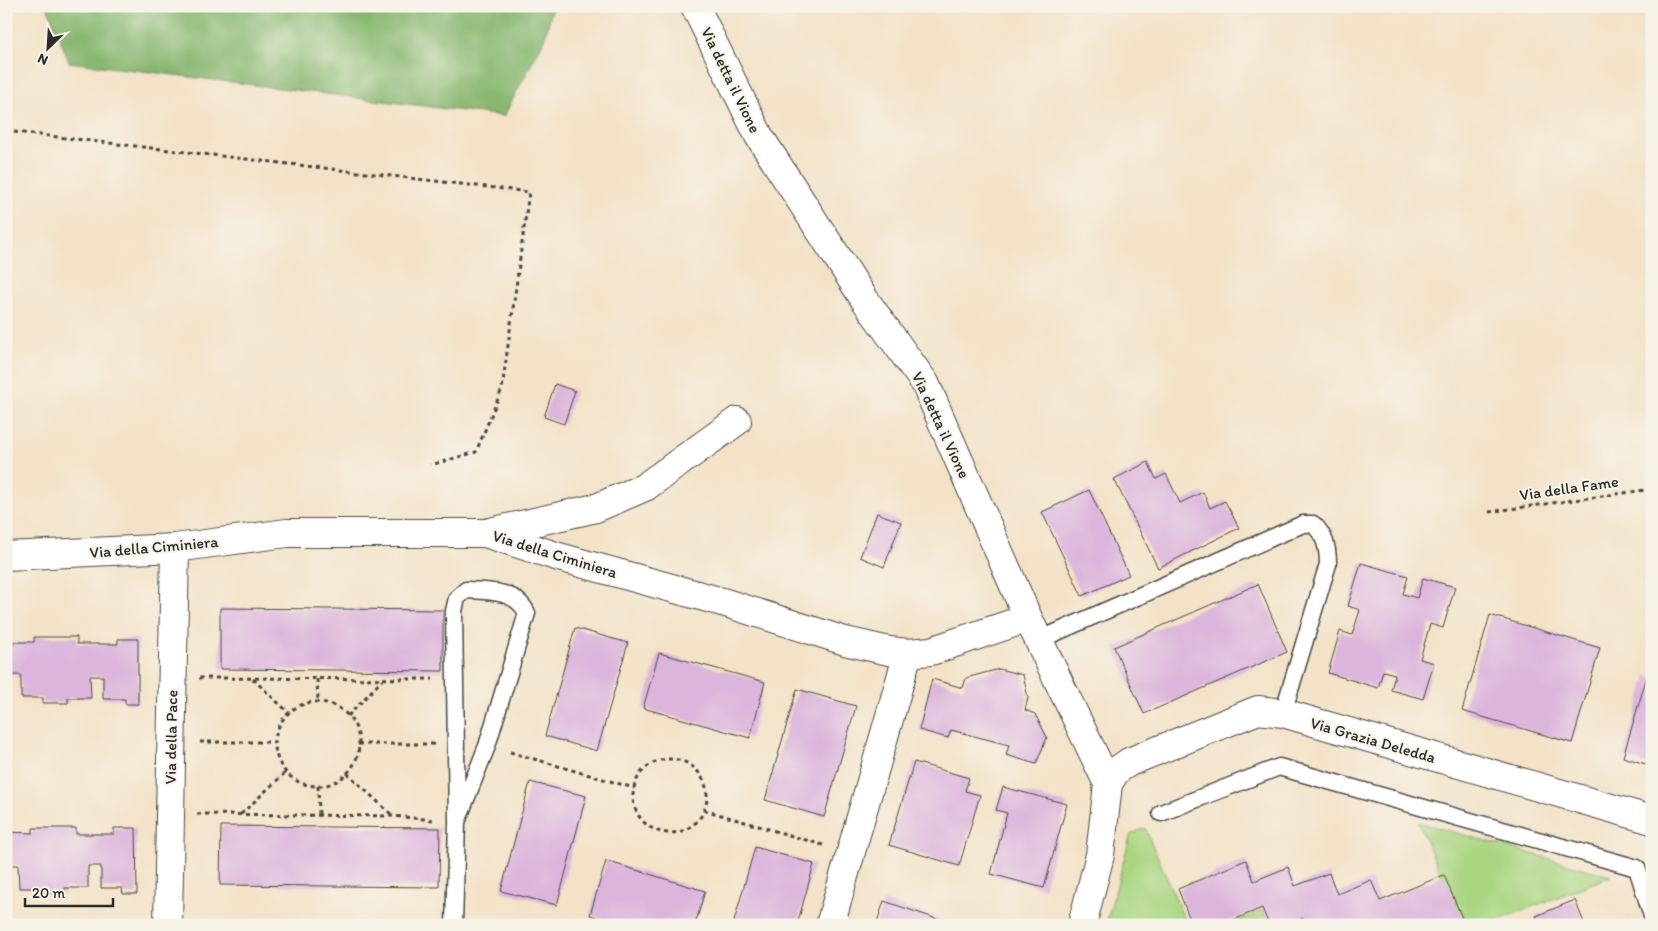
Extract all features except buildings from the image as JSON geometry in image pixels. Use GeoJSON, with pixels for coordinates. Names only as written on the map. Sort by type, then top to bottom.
{"type":"FeatureCollection","features":[{"type":"Feature","properties":{"kind":"street","name":"Via detta il Vione"},"geometry":{"type":"LineString","coordinates":[[695,6],[759,136],[865,300],[925,383],[1033,629],[1108,784]]}},
{"type":"Feature","properties":{"kind":"street"},"geometry":{"type":"LineString","coordinates":[[485,533],[596,508],[645,487],[737,421]]}},
{"type":"Feature","properties":{"kind":"street","name":"Via della Ciminiera"},"geometry":{"type":"LineString","coordinates":[[6,556],[175,548],[287,533],[485,533],[559,557],[726,603],[845,641],[889,651],[908,653],[930,651],[1033,629]]}},
{"type":"Feature","properties":{"kind":"street","name":"Via della Pace"},"geometry":{"type":"LineString","coordinates":[[168,925],[175,548]]}},
{"type":"Feature","properties":{"kind":"street"},"geometry":{"type":"LineString","coordinates":[[830,925],[908,653]]}},
{"type":"Feature","properties":{"kind":"street","name":"Via Grazia Deledda"},"geometry":{"type":"LineString","coordinates":[[1108,784],[1116,771],[1129,762],[1258,710],[1283,713],[1652,820]]}},
{"type":"Feature","properties":{"kind":"street"},"geometry":{"type":"LineString","coordinates":[[1082,925],[1100,855],[1108,784]]}},
{"type":"Feature","properties":{"kind":"lane"},"geometry":{"type":"LineString","coordinates":[[1033,629],[1303,524],[1313,524],[1320,531],[1328,549],[1328,564],[1283,713]]}},
{"type":"Feature","properties":{"kind":"lane"},"geometry":{"type":"LineString","coordinates":[[454,925],[456,822],[454,611],[458,598],[466,590],[512,596],[523,604],[527,613],[487,746],[456,822]]}},
{"type":"Feature","properties":{"kind":"lane"},"geometry":{"type":"LineString","coordinates":[[1161,812],[1279,768],[1637,868],[1652,916]]}},
{"type":"Feature","properties":{"kind":"path"},"geometry":{"type":"LineString","coordinates":[[6,132],[528,192],[502,389],[476,452],[430,464]]}},
{"type":"Feature","properties":{"kind":"path","name":"Via della Fame"},"geometry":{"type":"LineString","coordinates":[[1489,512],[1652,489]]}},
{"type":"Feature","properties":{"kind":"path"},"geometry":{"type":"LineString","coordinates":[[172,678],[454,678]]}},
{"type":"Feature","properties":{"kind":"path"},"geometry":{"type":"LineString","coordinates":[[253,679],[289,713]]}},
{"type":"Feature","properties":{"kind":"path"},"geometry":{"type":"LineString","coordinates":[[317,679],[318,702]]}},
{"type":"Feature","properties":{"kind":"path"},"geometry":{"type":"LineString","coordinates":[[348,716],[382,679]]}},
{"type":"Feature","properties":{"kind":"path"},"geometry":{"type":"LineString","coordinates":[[308,702],[318,702],[334,706],[354,723],[358,744],[355,762],[347,773],[336,782],[318,786],[308,785],[294,779],[286,772],[276,757],[275,742],[278,728],[289,713],[308,702]]}},
{"type":"Feature","properties":{"kind":"path"},"geometry":{"type":"LineString","coordinates":[[171,742],[275,742]]}},
{"type":"Feature","properties":{"kind":"path"},"geometry":{"type":"LineString","coordinates":[[358,744],[455,744]]}},
{"type":"Feature","properties":{"kind":"path"},"geometry":{"type":"LineString","coordinates":[[487,746],[634,788]]}},
{"type":"Feature","properties":{"kind":"path"},"geometry":{"type":"LineString","coordinates":[[674,759],[686,763],[696,770],[704,780],[707,792],[704,810],[694,825],[684,831],[672,834],[660,832],[648,827],[640,818],[634,807],[634,788],[641,773],[650,764],[674,759]]}},
{"type":"Feature","properties":{"kind":"path"},"geometry":{"type":"LineString","coordinates":[[240,815],[286,772]]}},
{"type":"Feature","properties":{"kind":"path"},"geometry":{"type":"LineString","coordinates":[[347,773],[393,816]]}},
{"type":"Feature","properties":{"kind":"path"},"geometry":{"type":"LineString","coordinates":[[318,786],[319,816]]}},
{"type":"Feature","properties":{"kind":"path"},"geometry":{"type":"LineString","coordinates":[[704,810],[850,853]]}},
{"type":"Feature","properties":{"kind":"path"},"geometry":{"type":"LineString","coordinates":[[170,814],[393,816],[456,822]]}},
{"type":"Feature","properties":{"kind":"green space"},"geometry":{"type":"Polygon","coordinates":[[[47,6],[553,6],[544,40],[504,116],[69,62],[47,6]]]}},
{"type":"Feature","properties":{"kind":"green space"},"geometry":{"type":"Polygon","coordinates":[[[1418,822],[1611,876],[1496,921],[1497,925],[1463,925],[1418,822]]]}},
{"type":"Feature","properties":{"kind":"green space"},"geometry":{"type":"Polygon","coordinates":[[[1145,828],[1187,925],[1106,925],[1131,834],[1145,828]]]}},
{"type":"Feature","properties":{"kind":"green space"},"geometry":{"type":"Polygon","coordinates":[[[1262,910],[1269,925],[1228,925],[1262,910]]]}}]}
